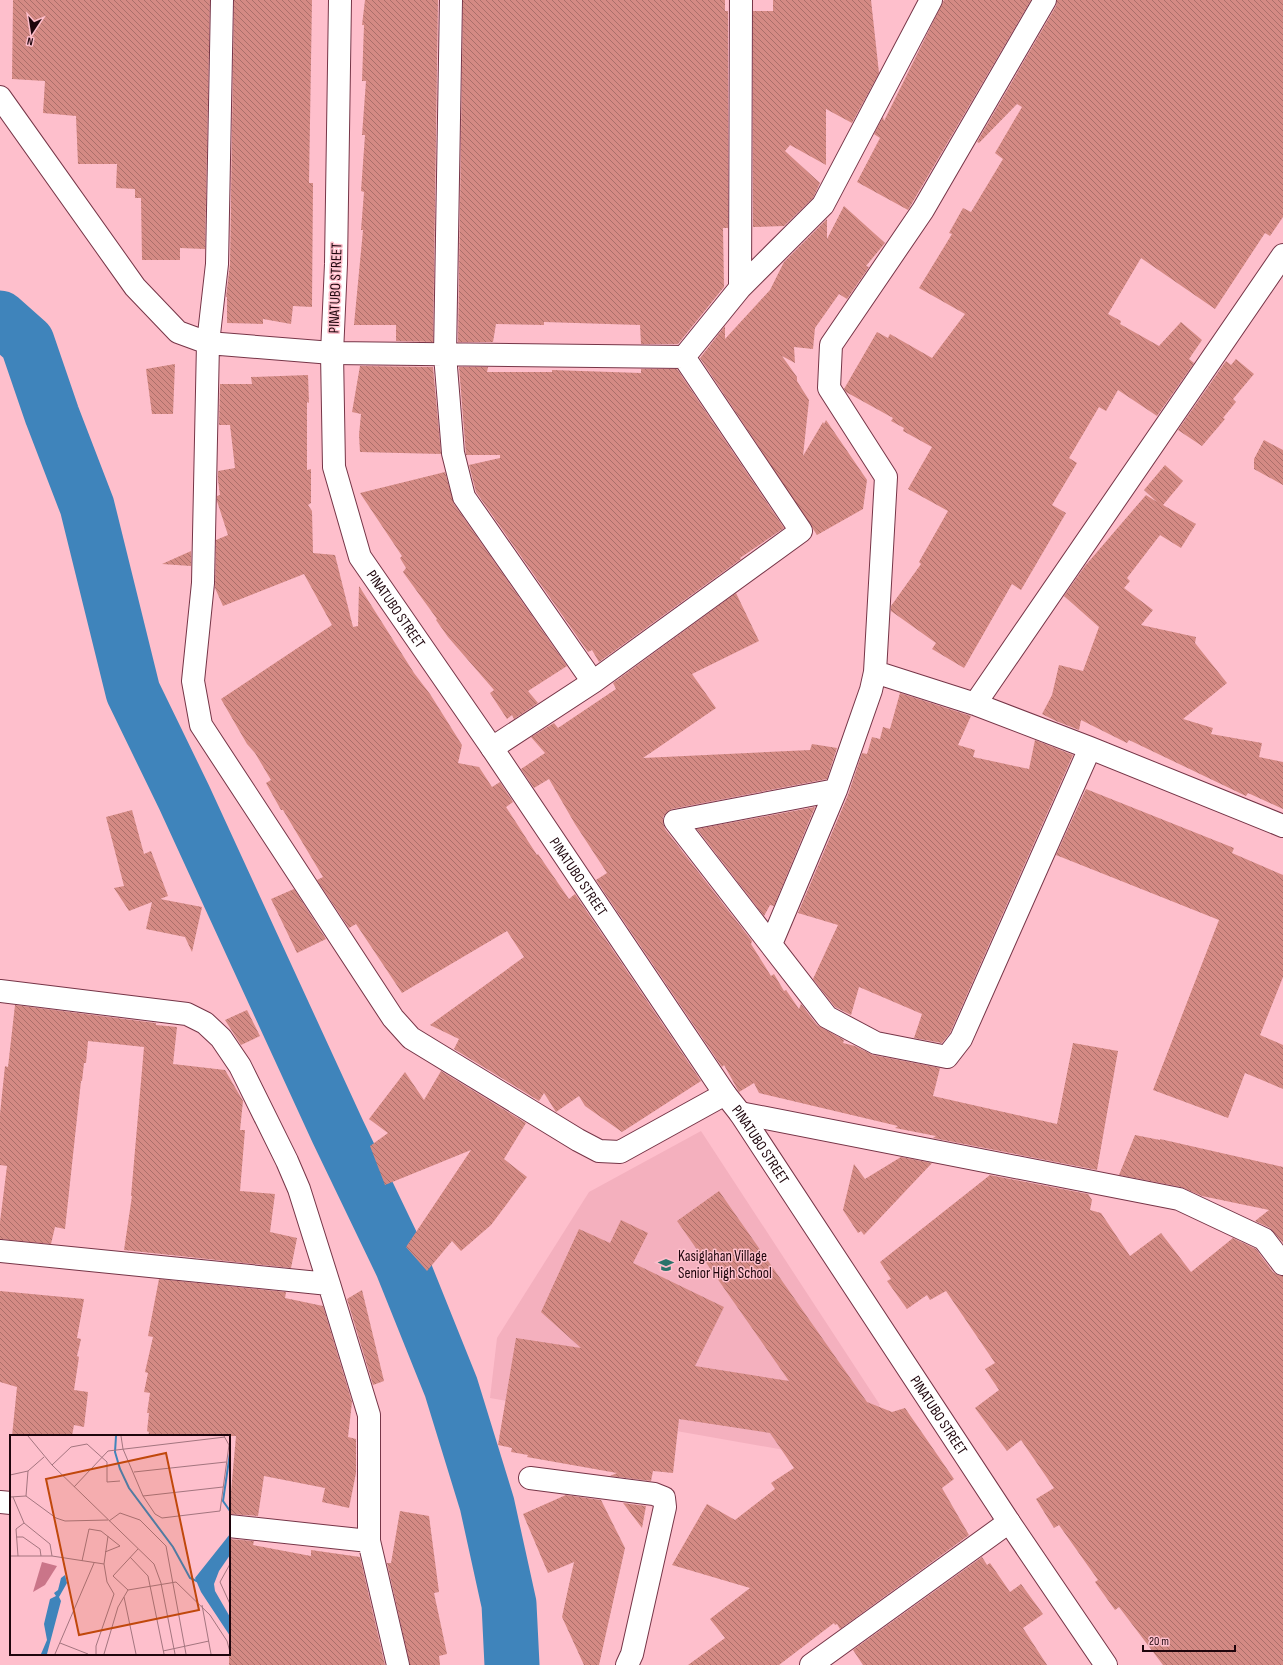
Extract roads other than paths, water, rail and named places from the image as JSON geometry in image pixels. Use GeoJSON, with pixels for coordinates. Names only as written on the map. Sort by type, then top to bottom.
{"type":"FeatureCollection","features":[{"type":"Feature","properties":{"kind":"street"},"geometry":{"type":"LineString","coordinates":[[222,0],[217,264],[208,343],[203,583],[193,681],[200,724],[393,1018],[411,1038],[571,1136],[599,1151],[620,1152],[725,1094]]}},
{"type":"Feature","properties":{"kind":"street","name":"PINATUBO STREET"},"geometry":{"type":"LineString","coordinates":[[340,0],[336,264],[332,353],[334,468],[360,557],[492,748],[725,1094],[740,1113],[1009,1522],[1106,1665]]}},
{"type":"Feature","properties":{"kind":"street"},"geometry":{"type":"LineString","coordinates":[[451,0],[445,355],[453,453],[464,497],[593,682]]}},
{"type":"Feature","properties":{"kind":"street"},"geometry":{"type":"LineString","coordinates":[[740,288],[741,0]]}},
{"type":"Feature","properties":{"kind":"street"},"geometry":{"type":"LineString","coordinates":[[684,357],[740,288],[823,205],[931,0]]}},
{"type":"Feature","properties":{"kind":"street"},"geometry":{"type":"LineString","coordinates":[[771,944],[836,790],[871,690],[875,672],[886,477],[829,388],[831,345],[924,210],[1045,0]]}},
{"type":"Feature","properties":{"kind":"street"},"geometry":{"type":"LineString","coordinates":[[0,97],[135,287],[178,332],[208,343],[332,353],[684,357]]}},
{"type":"Feature","properties":{"kind":"street"},"geometry":{"type":"LineString","coordinates":[[975,704],[1283,255]]}},
{"type":"Feature","properties":{"kind":"street"},"geometry":{"type":"LineString","coordinates":[[492,748],[593,682],[801,531],[684,357]]}},
{"type":"Feature","properties":{"kind":"street"},"geometry":{"type":"LineString","coordinates":[[875,672],[975,704],[1090,748],[1283,826]]}},
{"type":"Feature","properties":{"kind":"street"},"geometry":{"type":"LineString","coordinates":[[836,790],[675,821],[827,1017],[876,1043],[947,1057],[961,1039],[1090,748]]}},
{"type":"Feature","properties":{"kind":"street"},"geometry":{"type":"LineString","coordinates":[[0,991],[187,1014],[205,1023],[221,1038],[240,1066],[287,1161],[299,1190],[369,1415],[369,1541],[398,1665]]}},
{"type":"Feature","properties":{"kind":"street"},"geometry":{"type":"LineString","coordinates":[[740,1113],[1179,1199],[1264,1239],[1283,1264]]}},
{"type":"Feature","properties":{"kind":"street"},"geometry":{"type":"LineString","coordinates":[[0,1251],[329,1284]]}},
{"type":"Feature","properties":{"kind":"street"},"geometry":{"type":"LineString","coordinates":[[530,1478],[654,1494],[664,1498],[665,1507],[632,1654],[627,1665]]}},
{"type":"Feature","properties":{"kind":"street"},"geometry":{"type":"LineString","coordinates":[[0,1502],[10,1504]]}},
{"type":"Feature","properties":{"kind":"street"},"geometry":{"type":"LineString","coordinates":[[811,1665],[1009,1522]]}},
{"type":"Feature","properties":{"kind":"street"},"geometry":{"type":"LineString","coordinates":[[230,1526],[369,1541]]}},
{"type":"Feature","properties":{"kind":"waterway"},"geometry":{"type":"LineString","coordinates":[[0,318],[27,342],[52,415],[87,506],[133,692],[184,797],[338,1132],[402,1265],[451,1387],[487,1504],[509,1604],[512,1665]]}},
{"type":"Feature","properties":{"kind":"place","name":"Kasiglahan Village Senior High School"},"geometry":{"type":"Point","coordinates":[666,1265]}}]}
